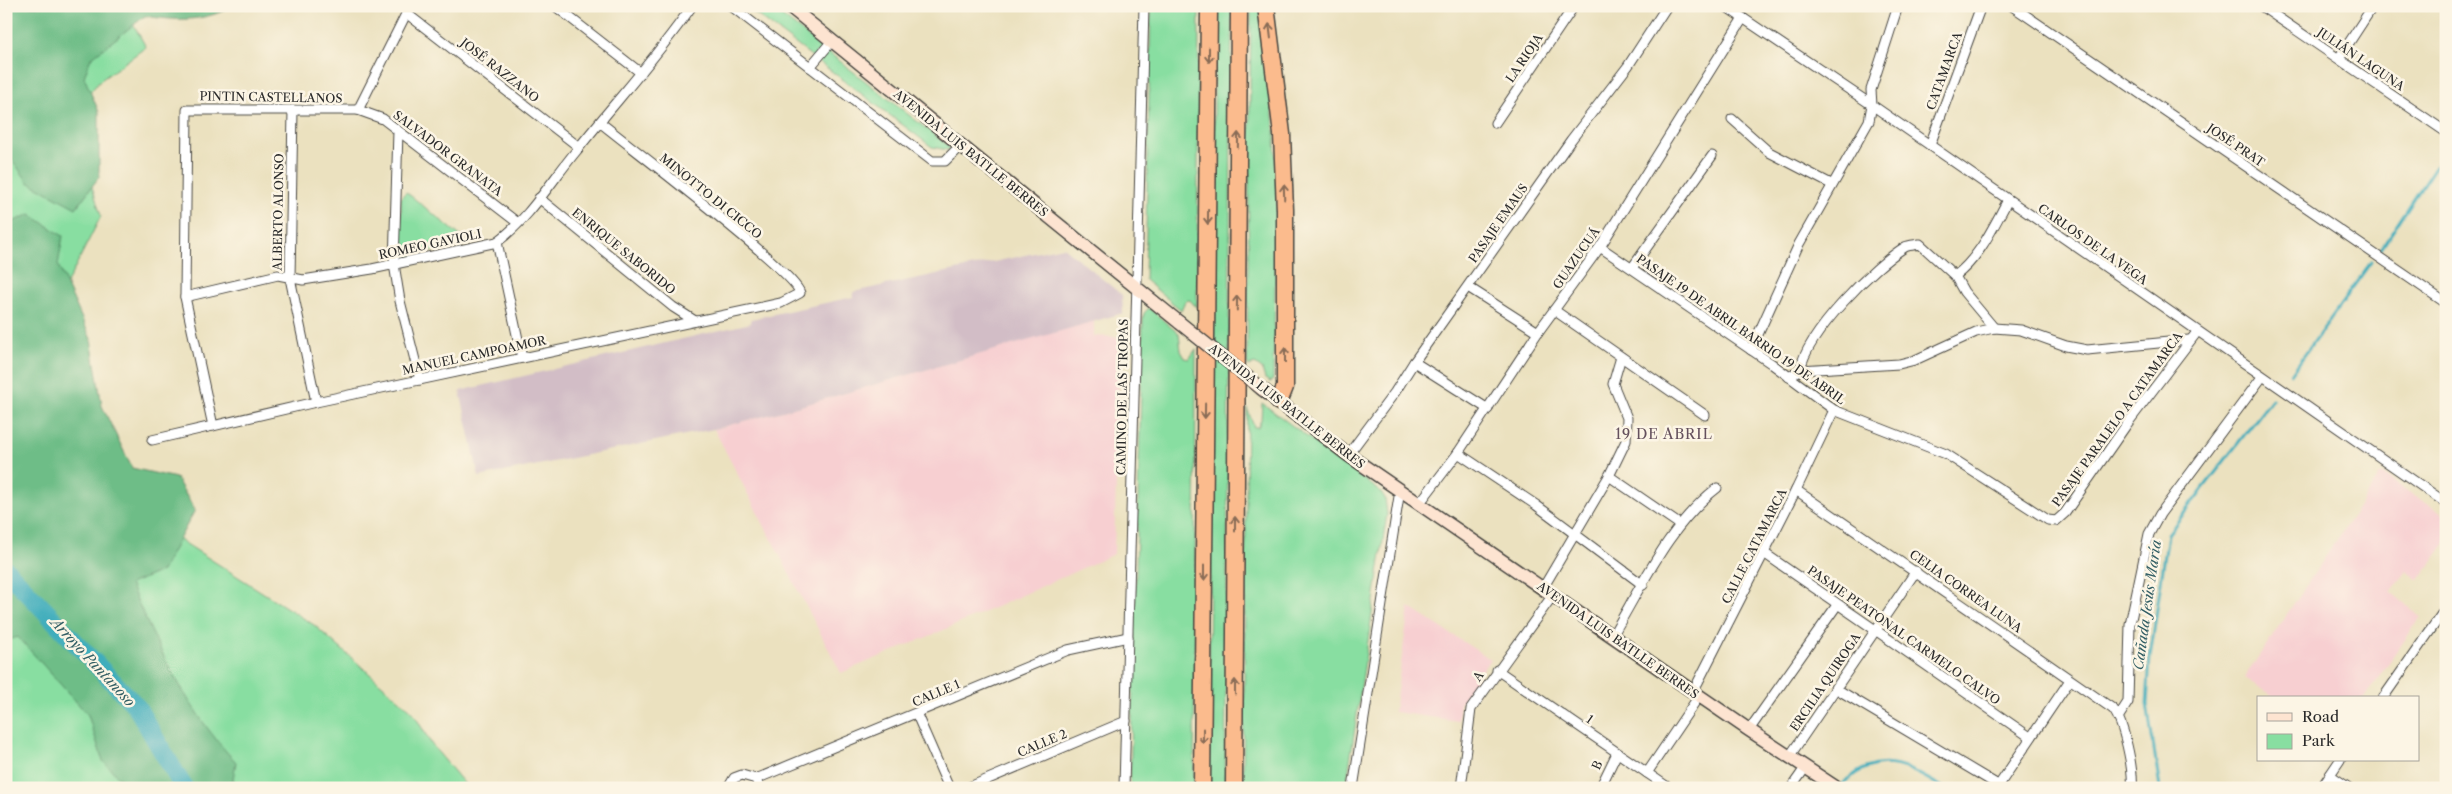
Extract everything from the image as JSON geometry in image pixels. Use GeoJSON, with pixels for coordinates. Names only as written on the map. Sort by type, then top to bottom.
{"type":"FeatureCollection","features":[{"type":"Feature","properties":{"kind":"highway"},"geometry":{"type":"LineString","coordinates":[[1202,788],[1209,6]]}},
{"type":"Feature","properties":{"kind":"highway"},"geometry":{"type":"LineString","coordinates":[[1234,788],[1238,6]]}},
{"type":"Feature","properties":{"kind":"highway"},"geometry":{"type":"LineString","coordinates":[[1266,6],[1282,134],[1285,210],[1285,388],[1279,402]]}},
{"type":"Feature","properties":{"kind":"main road","name":"AVENIDA LUIS BATLLE BERRES"},"geometry":{"type":"LineString","coordinates":[[789,6],[1262,389],[1348,455],[1696,694],[1837,788]]}},
{"type":"Feature","properties":{"kind":"street"},"geometry":{"type":"LineString","coordinates":[[555,6],[642,73]]}},
{"type":"Feature","properties":{"kind":"street","name":"ROMEO GAVIOLI"},"geometry":{"type":"LineString","coordinates":[[185,297],[278,275],[303,280],[394,264],[497,242],[518,223],[579,147],[601,123],[642,73],[692,6]]}},
{"type":"Feature","properties":{"kind":"street"},"geometry":{"type":"LineString","coordinates":[[731,6],[932,161],[945,161],[961,145]]}},
{"type":"Feature","properties":{"kind":"street","name":"CAMINO DE LAS TROPAS"},"geometry":{"type":"LineString","coordinates":[[1124,788],[1144,6]]}},
{"type":"Feature","properties":{"kind":"street","name":"LA RIOJA"},"geometry":{"type":"LineString","coordinates":[[1495,124],[1574,6]]}},
{"type":"Feature","properties":{"kind":"street","name":"PASAJE EMAUS"},"geometry":{"type":"LineString","coordinates":[[1348,455],[1395,392],[1414,362],[1571,140],[1628,66],[1667,6]]}},
{"type":"Feature","properties":{"kind":"street","name":"CARLOS DE LA VEGA"},"geometry":{"type":"LineString","coordinates":[[1725,6],[1872,104],[2197,332],[2446,503]]}},
{"type":"Feature","properties":{"kind":"street"},"geometry":{"type":"LineString","coordinates":[[1751,350],[1795,252],[1831,184],[1840,174],[1869,121],[1872,104],[1871,90],[1898,6]]}},
{"type":"Feature","properties":{"kind":"street","name":"CATAMARCA"},"geometry":{"type":"LineString","coordinates":[[1930,145],[1981,6]]}},
{"type":"Feature","properties":{"kind":"street","name":"JOSÉ PRAT"},"geometry":{"type":"LineString","coordinates":[[2012,6],[2446,303]]}},
{"type":"Feature","properties":{"kind":"street","name":"JULIÁN LAGUNA"},"geometry":{"type":"LineString","coordinates":[[2261,6],[2446,132]]}},
{"type":"Feature","properties":{"kind":"street"},"geometry":{"type":"LineString","coordinates":[[2339,58],[2372,6]]}},
{"type":"Feature","properties":{"kind":"street","name":"PINTIN CASTELLANOS"},"geometry":{"type":"LineString","coordinates":[[185,297],[187,110],[358,110],[408,10]]}},
{"type":"Feature","properties":{"kind":"street","name":"JOSÉ RAZZANO"},"geometry":{"type":"LineString","coordinates":[[408,10],[579,147]]}},
{"type":"Feature","properties":{"kind":"street","name":"GUAZUCUÁ"},"geometry":{"type":"LineString","coordinates":[[1419,504],[1458,453],[1538,332],[1600,247],[1743,18]]}},
{"type":"Feature","properties":{"kind":"street"},"geometry":{"type":"LineString","coordinates":[[810,67],[832,41]]}},
{"type":"Feature","properties":{"kind":"street","name":"ALBERTO ALONSO"},"geometry":{"type":"LineString","coordinates":[[293,110],[290,278],[316,402]]}},
{"type":"Feature","properties":{"kind":"street","name":"SALVADOR GRANATA"},"geometry":{"type":"LineString","coordinates":[[358,110],[384,119],[518,223]]}},
{"type":"Feature","properties":{"kind":"street"},"geometry":{"type":"LineString","coordinates":[[1732,119],[1768,152],[1831,184]]}},
{"type":"Feature","properties":{"kind":"street","name":"MINOTTO DI CICCO"},"geometry":{"type":"LineString","coordinates":[[601,123],[783,271],[799,287],[800,293]]}},
{"type":"Feature","properties":{"kind":"street"},"geometry":{"type":"LineString","coordinates":[[398,131],[394,264],[400,301],[420,380]]}},
{"type":"Feature","properties":{"kind":"street"},"geometry":{"type":"LineString","coordinates":[[1632,268],[1712,156]]}},
{"type":"Feature","properties":{"kind":"street","name":"ENRIQUE SABORIDO"},"geometry":{"type":"LineString","coordinates":[[539,198],[673,307],[695,321]]}},
{"type":"Feature","properties":{"kind":"street"},"geometry":{"type":"LineString","coordinates":[[1955,276],[1964,269],[1980,249],[2008,200]]}},
{"type":"Feature","properties":{"kind":"street"},"geometry":{"type":"LineString","coordinates":[[497,242],[522,358]]}},
{"type":"Feature","properties":{"kind":"street"},"geometry":{"type":"LineString","coordinates":[[1800,370],[1803,358],[1815,337],[1850,294],[1907,246],[1920,244],[1955,276],[1994,328]]}},
{"type":"Feature","properties":{"kind":"street","name":"PASAJE 19 DE ABRIL BARRIO 19 DE ABRIL"},"geometry":{"type":"LineString","coordinates":[[1600,247],[1789,376],[1834,410],[1946,454],[2031,510],[2048,520],[2056,521]]}},
{"type":"Feature","properties":{"kind":"street"},"geometry":{"type":"LineString","coordinates":[[1468,287],[1538,332]]}},
{"type":"Feature","properties":{"kind":"street","name":"MANUEL CAMPOAMOR"},"geometry":{"type":"LineString","coordinates":[[152,440],[316,402],[781,303],[800,293]]}},
{"type":"Feature","properties":{"kind":"street"},"geometry":{"type":"LineString","coordinates":[[185,297],[213,426]]}},
{"type":"Feature","properties":{"kind":"street"},"geometry":{"type":"LineString","coordinates":[[1554,310],[1706,415]]}},
{"type":"Feature","properties":{"kind":"street"},"geometry":{"type":"LineString","coordinates":[[1789,376],[1800,370],[1900,364],[1914,360],[1976,332],[1994,328],[2021,330],[2066,346],[2087,350],[2189,340]]}},
{"type":"Feature","properties":{"kind":"street","name":"PASAJE PARALELO A CATAMARCA"},"geometry":{"type":"LineString","coordinates":[[2056,521],[2065,513],[2189,340],[2197,332]]}},
{"type":"Feature","properties":{"kind":"street","name":"A"},"geometry":{"type":"LineString","coordinates":[[1461,788],[1471,709],[1548,592],[1575,533],[1609,476],[1626,441],[1628,425],[1613,384],[1621,357]]}},
{"type":"Feature","properties":{"kind":"street"},"geometry":{"type":"LineString","coordinates":[[1414,362],[1488,408]]}},
{"type":"Feature","properties":{"kind":"street"},"geometry":{"type":"LineString","coordinates":[[2132,788],[2132,774],[2119,716],[2128,702],[2130,624],[2149,534],[2160,514],[2262,377]]}},
{"type":"Feature","properties":{"kind":"street","name":"CALLE CATAMARCA"},"geometry":{"type":"LineString","coordinates":[[1647,774],[1696,694],[1834,410]]}},
{"type":"Feature","properties":{"kind":"street"},"geometry":{"type":"LineString","coordinates":[[1458,453],[1575,533],[1642,585]]}},
{"type":"Feature","properties":{"kind":"street"},"geometry":{"type":"LineString","coordinates":[[1609,476],[1679,524]]}},
{"type":"Feature","properties":{"kind":"street"},"geometry":{"type":"LineString","coordinates":[[1612,636],[1679,524],[1699,502],[1717,488]]}},
{"type":"Feature","properties":{"kind":"street"},"geometry":{"type":"LineString","coordinates":[[1353,788],[1400,490]]}},
{"type":"Feature","properties":{"kind":"street","name":"CELIA CORREA LUNA"},"geometry":{"type":"LineString","coordinates":[[1796,490],[1916,571],[2113,709],[2119,716]]}},
{"type":"Feature","properties":{"kind":"street","name":"PASAJE PEATONAL CARMELO CALVO"},"geometry":{"type":"LineString","coordinates":[[1764,553],[2030,737]]}},
{"type":"Feature","properties":{"kind":"street","name":"ERCILIA QUIROGA"},"geometry":{"type":"LineString","coordinates":[[1789,757],[1916,571]]}},
{"type":"Feature","properties":{"kind":"street"},"geometry":{"type":"LineString","coordinates":[[1750,730],[1838,605]]}},
{"type":"Feature","properties":{"kind":"street"},"geometry":{"type":"LineString","coordinates":[[2384,696],[2446,608]]}},
{"type":"Feature","properties":{"kind":"street","name":"CALLE 1"},"geometry":{"type":"LineString","coordinates":[[758,784],[1068,650],[1128,637]]}},
{"type":"Feature","properties":{"kind":"street","name":"1"},"geometry":{"type":"LineString","coordinates":[[1497,670],[1669,788]]}},
{"type":"Feature","properties":{"kind":"street"},"geometry":{"type":"LineString","coordinates":[[1835,688],[2001,786],[2030,737],[2070,680]]}},
{"type":"Feature","properties":{"kind":"street"},"geometry":{"type":"LineString","coordinates":[[917,714],[949,788]]}},
{"type":"Feature","properties":{"kind":"street","name":"CALLE 2"},"geometry":{"type":"LineString","coordinates":[[967,788],[1126,721]]}},
{"type":"Feature","properties":{"kind":"street","name":"B"},"geometry":{"type":"LineString","coordinates":[[1600,788],[1617,753]]}},
{"type":"Feature","properties":{"kind":"street"},"geometry":{"type":"LineString","coordinates":[[2321,788],[2339,762]]}},
{"type":"Feature","properties":{"kind":"street"},"geometry":{"type":"LineString","coordinates":[[1791,788],[1806,768]]}},
{"type":"Feature","properties":{"kind":"street"},"geometry":{"type":"LineString","coordinates":[[728,788],[734,778],[742,775],[758,784]]}},
{"type":"Feature","properties":{"kind":"street"},"geometry":{"type":"LineString","coordinates":[[2330,775],[2349,788]]}},
{"type":"Feature","properties":{"kind":"shaded area"},"geometry":{"type":"Polygon","coordinates":[[[1063,247],[1122,295],[1123,313],[783,411],[714,429],[479,477],[460,391],[751,323],[751,319],[853,297],[853,292],[1063,247]]]}},
{"type":"Feature","properties":{"kind":"shaded area"},"geometry":{"type":"Polygon","coordinates":[[[1094,321],[1094,336],[1120,337],[1114,554],[958,624],[841,673],[714,429],[783,411],[1094,321]]]}},
{"type":"Feature","properties":{"kind":"shaded area"},"geometry":{"type":"Polygon","coordinates":[[[2381,474],[2446,516],[2446,543],[2419,580],[2407,571],[2391,592],[2421,617],[2365,696],[2274,696],[2244,678],[2381,474]]]}},
{"type":"Feature","properties":{"kind":"shaded area"},"geometry":{"type":"Polygon","coordinates":[[[1409,607],[1490,659],[1460,704],[1458,721],[1394,712],[1409,607]]]}},
{"type":"Feature","properties":{"kind":"green space"},"geometry":{"type":"Polygon","coordinates":[[[6,6],[123,6],[146,47],[101,80],[64,120],[83,157],[101,216],[57,303],[139,514],[314,625],[412,711],[432,745],[468,788],[6,788],[6,6]]]}},
{"type":"Feature","properties":{"kind":"green space"},"geometry":{"type":"Polygon","coordinates":[[[6,6],[233,6],[201,18],[168,19],[145,16],[91,58],[84,77],[99,112],[99,177],[76,208],[28,182],[6,151],[6,6]]]}},
{"type":"Feature","properties":{"kind":"green space"},"geometry":{"type":"Polygon","coordinates":[[[745,6],[769,6],[950,147],[948,150],[932,147],[745,6]]]}},
{"type":"Feature","properties":{"kind":"green space"},"geometry":{"type":"Polygon","coordinates":[[[1151,6],[1199,6],[1197,308],[1190,300],[1185,301],[1181,310],[1145,280],[1151,6]]]}},
{"type":"Feature","properties":{"kind":"green space"},"geometry":{"type":"Polygon","coordinates":[[[1215,6],[1232,6],[1225,788],[1208,788],[1215,6]]]}},
{"type":"Feature","properties":{"kind":"green space"},"geometry":{"type":"Polygon","coordinates":[[[1251,6],[1260,6],[1275,132],[1277,195],[1273,380],[1270,382],[1265,379],[1262,369],[1255,364],[1249,366],[1247,363],[1251,6]]]}},
{"type":"Feature","properties":{"kind":"green space"},"geometry":{"type":"Polygon","coordinates":[[[406,192],[465,241],[404,258],[401,256],[401,197],[406,192]]]}},
{"type":"Feature","properties":{"kind":"green space"},"geometry":{"type":"Polygon","coordinates":[[[30,214],[63,236],[58,265],[91,339],[102,406],[132,468],[176,478],[195,510],[162,571],[130,584],[151,631],[189,701],[219,743],[236,762],[233,779],[238,788],[129,788],[103,761],[88,715],[18,637],[6,641],[6,225],[30,214]]]}},
{"type":"Feature","properties":{"kind":"green space"},"geometry":{"type":"Polygon","coordinates":[[[1149,308],[1179,334],[1181,351],[1185,358],[1189,359],[1196,349],[1194,788],[1130,788],[1143,320],[1144,313],[1149,308]]]}},
{"type":"Feature","properties":{"kind":"green space"},"geometry":{"type":"Polygon","coordinates":[[[1262,403],[1381,492],[1385,498],[1387,514],[1346,788],[1243,788],[1247,408],[1254,427],[1258,427],[1261,420],[1262,403]]]}},
{"type":"Feature","properties":{"kind":"waterway","name":"Cañada Jesús María"},"geometry":{"type":"LineString","coordinates":[[2381,249],[2446,150]]}},
{"type":"Feature","properties":{"kind":"waterway","name":"Cañada Jesús María"},"geometry":{"type":"LineString","coordinates":[[2291,374],[2371,262]]}},
{"type":"Feature","properties":{"kind":"waterway","name":"Cañada Jesús María"},"geometry":{"type":"LineString","coordinates":[[2160,788],[2147,704],[2150,657],[2168,534],[2272,399]]}},
{"type":"Feature","properties":{"kind":"waterway","name":"Arroyo Pantanoso"},"geometry":{"type":"LineString","coordinates":[[6,570],[136,706],[184,788]]}},
{"type":"Feature","properties":{"kind":"waterway","name":"Cañada Jesús María"},"geometry":{"type":"LineString","coordinates":[[1839,787],[1853,775],[1866,768],[1891,765],[1916,773],[1944,788]]}},
{"type":"Feature","properties":{"kind":"district","name":"19 DE ABRIL"},"geometry":{"type":"Point","coordinates":[1664,434]}}]}
